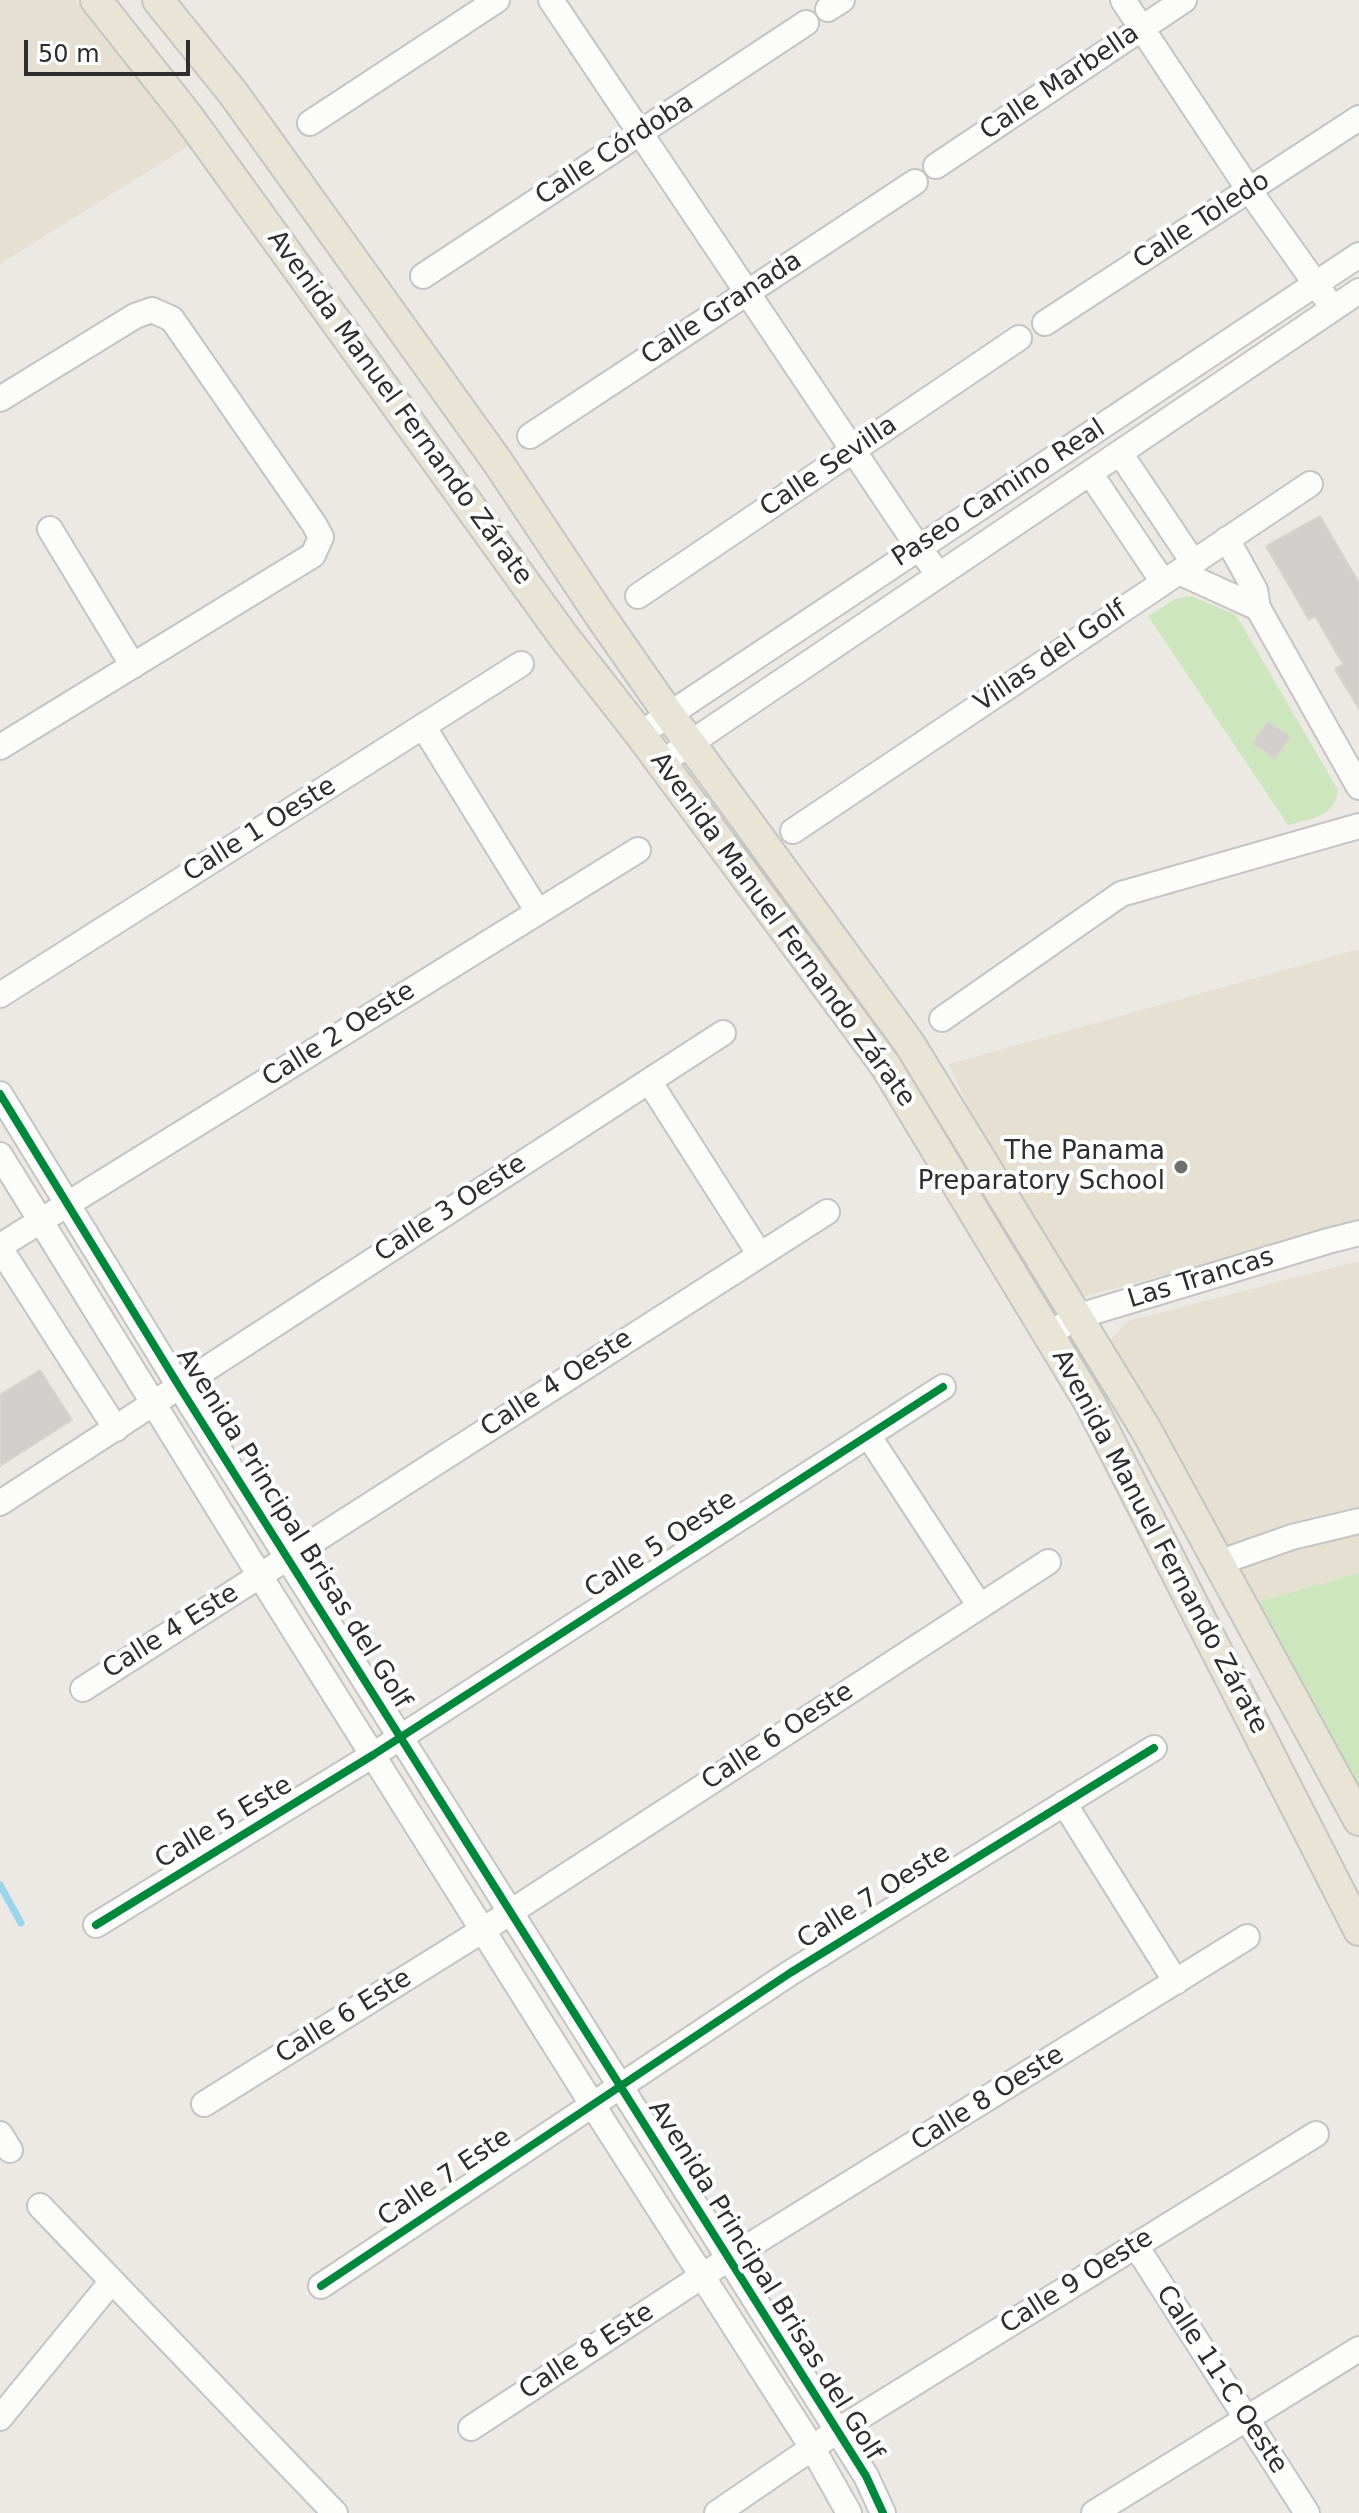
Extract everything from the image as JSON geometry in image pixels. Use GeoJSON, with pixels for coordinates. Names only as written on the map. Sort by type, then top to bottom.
{"type":"FeatureCollection","features":[{"type":"Feature","properties":{"kind":"main road","name":"Avenida Manuel Fernando Zárate"},"geometry":{"type":"LineString","coordinates":[[96,0],[189,118],[564,637],[640,734],[885,1065],[1091,1405],[1359,1930]]}},
{"type":"Feature","properties":{"kind":"main road","name":"Avenida Manuel Fernando Zárate"},"geometry":{"type":"LineString","coordinates":[[158,0],[233,93],[497,461],[668,713],[909,1043],[1145,1428],[1359,1820]]}},
{"type":"Feature","properties":{"kind":"street"},"geometry":{"type":"LineString","coordinates":[[310,123],[497,0]]}},
{"type":"Feature","properties":{"kind":"street"},"geometry":{"type":"LineString","coordinates":[[551,0],[939,575]]}},
{"type":"Feature","properties":{"kind":"street"},"geometry":{"type":"LineString","coordinates":[[1123,0],[1249,190],[1333,309]]}},
{"type":"Feature","properties":{"kind":"street","name":"Calle Marbella"},"geometry":{"type":"LineString","coordinates":[[936,166],[1184,0]]}},
{"type":"Feature","properties":{"kind":"street","name":"Calle Córdoba"},"geometry":{"type":"LineString","coordinates":[[423,276],[806,23]]}},
{"type":"Feature","properties":{"kind":"street","name":"Calle Toledo"},"geometry":{"type":"LineString","coordinates":[[1045,323],[1359,118]]}},
{"type":"Feature","properties":{"kind":"street","name":"Calle Granada"},"geometry":{"type":"LineString","coordinates":[[530,436],[915,182]]}},
{"type":"Feature","properties":{"kind":"street","name":"Paseo Camino Real"},"geometry":{"type":"LineString","coordinates":[[640,734],[1359,255]]}},
{"type":"Feature","properties":{"kind":"street","name":"Paseo Camino Real"},"geometry":{"type":"LineString","coordinates":[[661,763],[1359,291]]}},
{"type":"Feature","properties":{"kind":"street"},"geometry":{"type":"LineString","coordinates":[[0,399],[135,316],[152,310],[172,319],[321,537],[313,555],[0,747]]}},
{"type":"Feature","properties":{"kind":"street","name":"Calle Sevilla"},"geometry":{"type":"LineString","coordinates":[[638,596],[1019,338]]}},
{"type":"Feature","properties":{"kind":"street"},"geometry":{"type":"LineString","coordinates":[[1120,453],[1178,572]]}},
{"type":"Feature","properties":{"kind":"street"},"geometry":{"type":"LineString","coordinates":[[1090,473],[1178,572],[1258,608]]}},
{"type":"Feature","properties":{"kind":"street","name":"Villas del Golf"},"geometry":{"type":"LineString","coordinates":[[793,831],[1310,484]]}},
{"type":"Feature","properties":{"kind":"street"},"geometry":{"type":"LineString","coordinates":[[50,529],[133,666]]}},
{"type":"Feature","properties":{"kind":"street"},"geometry":{"type":"LineString","coordinates":[[1227,539],[1255,590],[1258,608],[1359,787]]}},
{"type":"Feature","properties":{"kind":"street","name":"Calle 1 Oeste"},"geometry":{"type":"LineString","coordinates":[[0,995],[521,664]]}},
{"type":"Feature","properties":{"kind":"street"},"geometry":{"type":"LineString","coordinates":[[423,726],[538,912]]}},
{"type":"Feature","properties":{"kind":"street"},"geometry":{"type":"LineString","coordinates":[[942,1019],[1121,894],[1359,826]]}},
{"type":"Feature","properties":{"kind":"street","name":"Calle 2 Oeste"},"geometry":{"type":"LineString","coordinates":[[0,1247],[638,850]]}},
{"type":"Feature","properties":{"kind":"street","name":"Calle 3 Oeste"},"geometry":{"type":"LineString","coordinates":[[0,1503],[723,1033]]}},
{"type":"Feature","properties":{"kind":"street"},"geometry":{"type":"LineString","coordinates":[[649,1081],[760,1255]]}},
{"type":"Feature","properties":{"kind":"street","name":"Avenida Principal Brisas del Golf"},"geometry":{"type":"LineString","coordinates":[[0,1094],[179,1386],[866,2476],[883,2513]]}},
{"type":"Feature","properties":{"kind":"street","name":"Avenida Principal Brisas del Golf"},"geometry":{"type":"LineString","coordinates":[[0,1155],[260,1576],[813,2449],[849,2513]]}},
{"type":"Feature","properties":{"kind":"street","name":"Calle 4 Oeste"},"geometry":{"type":"LineString","coordinates":[[260,1576],[827,1212]]}},
{"type":"Feature","properties":{"kind":"street","name":"Las Trancas"},"geometry":{"type":"LineString","coordinates":[[1048,1335],[1076,1317],[1359,1233]]}},
{"type":"Feature","properties":{"kind":"street"},"geometry":{"type":"LineString","coordinates":[[0,1247],[116,1429]]}},
{"type":"Feature","properties":{"kind":"street","name":"Calle 5 Oeste"},"geometry":{"type":"LineString","coordinates":[[373,1755],[943,1387]]}},
{"type":"Feature","properties":{"kind":"street"},"geometry":{"type":"LineString","coordinates":[[868,1435],[979,1605]]}},
{"type":"Feature","properties":{"kind":"street"},"geometry":{"type":"LineString","coordinates":[[1218,1563],[1292,1537],[1359,1521]]}},
{"type":"Feature","properties":{"kind":"street","name":"Calle 6 Oeste"},"geometry":{"type":"LineString","coordinates":[[483,1930],[1048,1562]]}},
{"type":"Feature","properties":{"kind":"street","name":"Calle 4 Este"},"geometry":{"type":"LineString","coordinates":[[83,1689],[260,1576]]}},
{"type":"Feature","properties":{"kind":"street","name":"Calle 7 Oeste"},"geometry":{"type":"LineString","coordinates":[[592,2104],[790,1973],[1154,1748]]}},
{"type":"Feature","properties":{"kind":"street","name":"Calle 5 Este"},"geometry":{"type":"LineString","coordinates":[[96,1925],[373,1755]]}},
{"type":"Feature","properties":{"kind":"street"},"geometry":{"type":"LineString","coordinates":[[1064,1803],[1176,1982]]}},
{"type":"Feature","properties":{"kind":"street","name":"Calle 6 Este"},"geometry":{"type":"LineString","coordinates":[[204,2104],[483,1930]]}},
{"type":"Feature","properties":{"kind":"street","name":"Calle 8 Oeste"},"geometry":{"type":"LineString","coordinates":[[702,2277],[1247,1937]]}},
{"type":"Feature","properties":{"kind":"street","name":"Calle 7 Este"},"geometry":{"type":"LineString","coordinates":[[321,2286],[592,2104]]}},
{"type":"Feature","properties":{"kind":"street","name":"Calle 9 Oeste"},"geometry":{"type":"LineString","coordinates":[[717,2513],[837,2431],[1316,2134]]}},
{"type":"Feature","properties":{"kind":"street"},"geometry":{"type":"LineString","coordinates":[[40,2206],[335,2513]]}},
{"type":"Feature","properties":{"kind":"street","name":"Calle 11-C Oeste"},"geometry":{"type":"LineString","coordinates":[[1136,2246],[1307,2513]]}},
{"type":"Feature","properties":{"kind":"street","name":"Calle 8 Este"},"geometry":{"type":"LineString","coordinates":[[471,2428],[702,2277]]}},
{"type":"Feature","properties":{"kind":"street"},"geometry":{"type":"LineString","coordinates":[[0,2418],[112,2281]]}},
{"type":"Feature","properties":{"kind":"street"},"geometry":{"type":"LineString","coordinates":[[1094,2513],[1359,2349]]}},
{"type":"Feature","properties":{"kind":"shaded area"},"geometry":{"type":"Polygon","coordinates":[[[0,0],[76,0],[192,144],[0,264],[0,0]]]}},
{"type":"Feature","properties":{"kind":"shaded area","name":"The Panama Preparatory School"},"geometry":{"type":"Polygon","coordinates":[[[1359,949],[1359,1223],[1082,1297],[970,1111],[949,1064],[1359,949]]]}},
{"type":"Feature","properties":{"kind":"shaded area"},"geometry":{"type":"Polygon","coordinates":[[[1359,1261],[1359,1573],[1256,1602],[1109,1341],[1128,1321],[1359,1261]]]}},
{"type":"Feature","properties":{"kind":"green space"},"geometry":{"type":"Polygon","coordinates":[[[1191,596],[1236,615],[1338,790],[1327,812],[1288,825],[1148,616],[1175,599],[1191,596]]]}},
{"type":"Feature","properties":{"kind":"green space"},"geometry":{"type":"Polygon","coordinates":[[[1359,1573],[1359,1814],[1256,1602],[1359,1573]]]}},
{"type":"Feature","properties":{"kind":"building"},"geometry":{"type":"Polygon","coordinates":[[[1320,516],[1359,583],[1359,709],[1335,669],[1343,664],[1315,616],[1309,620],[1266,546],[1320,516]]]}},
{"type":"Feature","properties":{"kind":"building"},"geometry":{"type":"Polygon","coordinates":[[[1268,722],[1290,737],[1275,758],[1253,743],[1268,722]]]}},
{"type":"Feature","properties":{"kind":"building"},"geometry":{"type":"Polygon","coordinates":[[[40,1370],[72,1420],[0,1466],[0,1395],[40,1370]]]}},
{"type":"Feature","properties":{"kind":"waterway"},"geometry":{"type":"LineString","coordinates":[[0,1885],[21,1923]]}},
{"type":"Feature","properties":{"kind":"cycle path"},"geometry":{"type":"LineString","coordinates":[[0,1094],[179,1386],[866,2476],[883,2513]]}},
{"type":"Feature","properties":{"kind":"cycle path"},"geometry":{"type":"LineString","coordinates":[[96,1925],[373,1755],[943,1387]]}},
{"type":"Feature","properties":{"kind":"cycle path"},"geometry":{"type":"LineString","coordinates":[[321,2286],[790,1973],[1154,1748]]}},
{"type":"Feature","properties":{"kind":"place","name":"The Panama Preparatory School"},"geometry":{"type":"Point","coordinates":[1181,1167]}}]}
